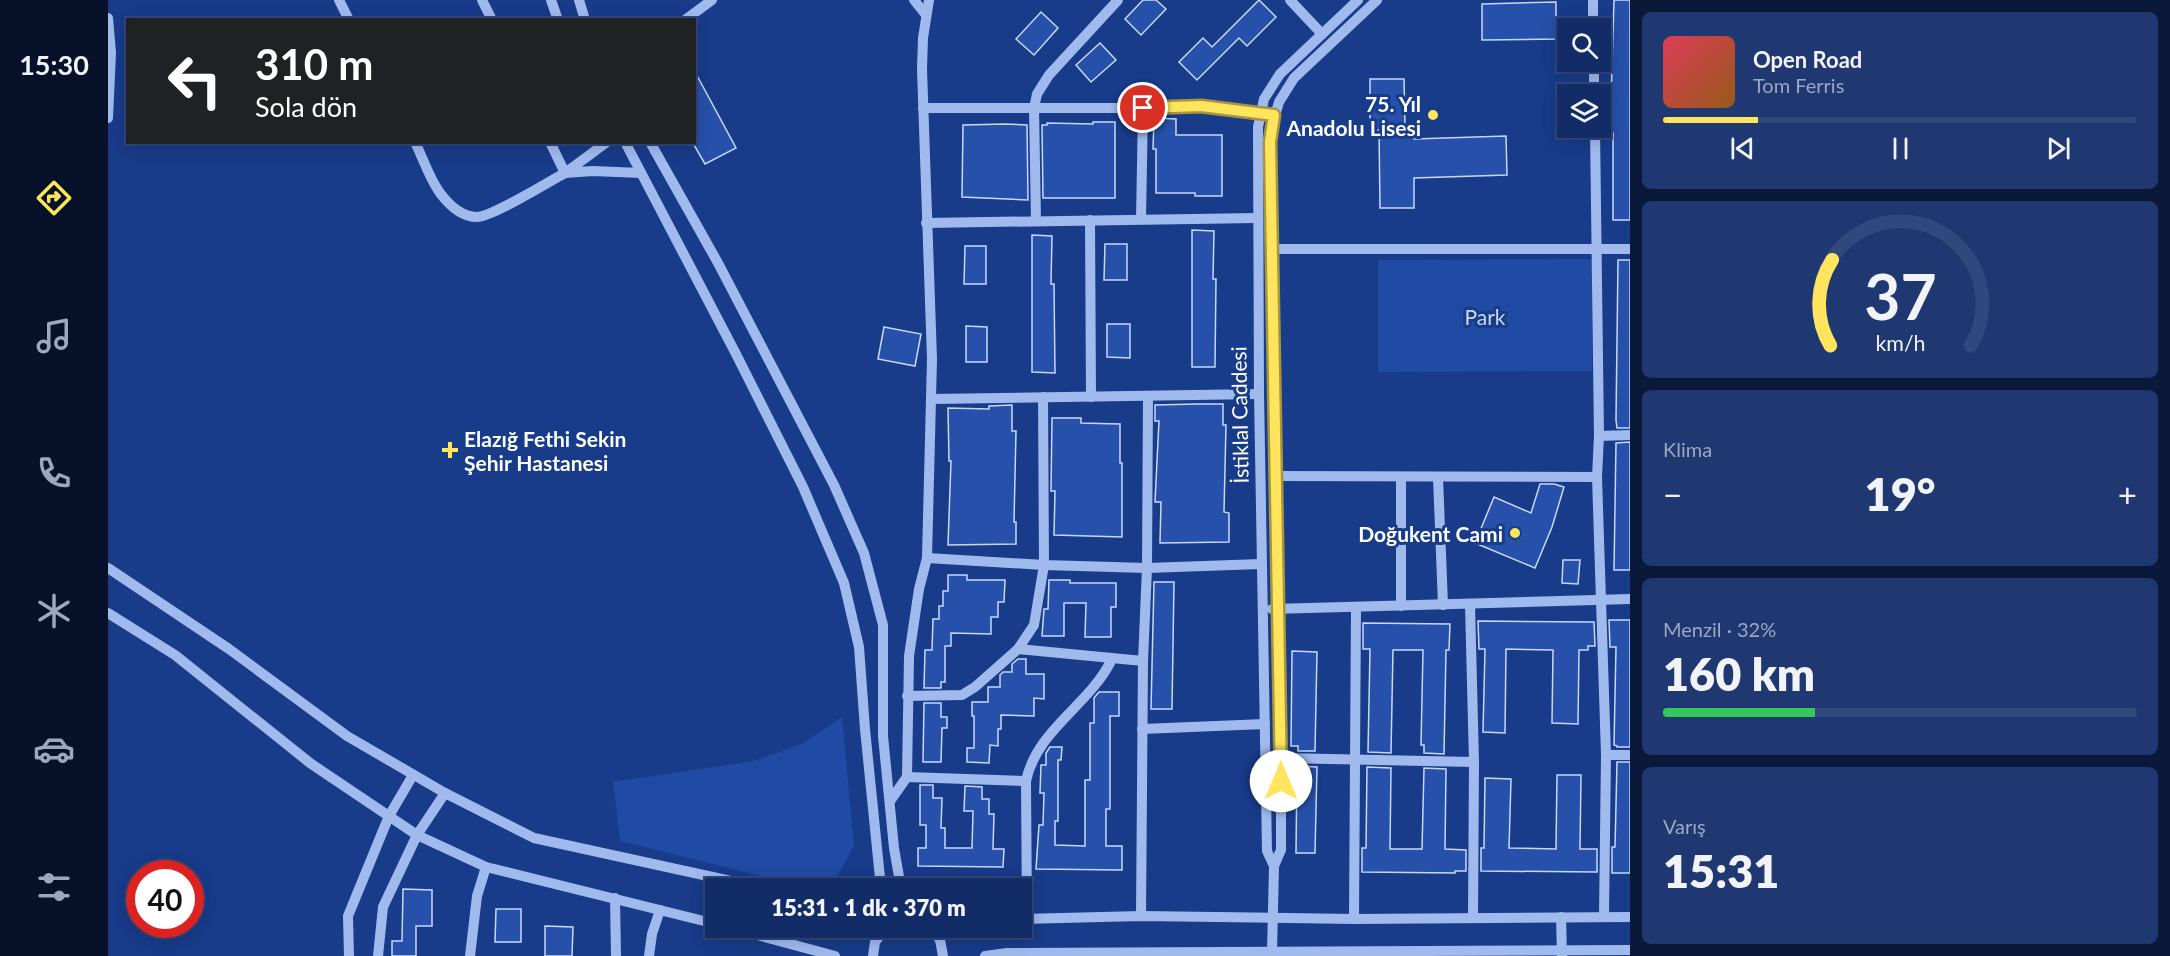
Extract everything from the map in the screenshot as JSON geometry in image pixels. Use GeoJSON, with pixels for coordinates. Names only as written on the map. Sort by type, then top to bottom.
{"type":"FeatureCollection","features":[{"type":"Feature","properties":{"kind":"street"},"geometry":{"type":"LineString","coordinates":[[339,0],[349,18]]}},
{"type":"Feature","properties":{"kind":"street"},"geometry":{"type":"LineString","coordinates":[[482,0],[491,18]]}},
{"type":"Feature","properties":{"kind":"street"},"geometry":{"type":"LineString","coordinates":[[551,0],[557,18]]}},
{"type":"Feature","properties":{"kind":"street"},"geometry":{"type":"LineString","coordinates":[[579,0],[584,18]]}},
{"type":"Feature","properties":{"kind":"street"},"geometry":{"type":"LineString","coordinates":[[688,18],[712,0]]}},
{"type":"Feature","properties":{"kind":"street"},"geometry":{"type":"LineString","coordinates":[[914,0],[926,15]]}},
{"type":"Feature","properties":{"kind":"street"},"geometry":{"type":"LineString","coordinates":[[890,801],[907,777],[907,696],[913,623],[927,558],[932,399],[923,38],[929,0]]}},
{"type":"Feature","properties":{"kind":"street"},"geometry":{"type":"LineString","coordinates":[[1036,221],[1035,108],[1037,94],[1049,75],[1118,0]]}},
{"type":"Feature","properties":{"kind":"street"},"geometry":{"type":"LineString","coordinates":[[1290,0],[1322,34]]}},
{"type":"Feature","properties":{"kind":"street","name":"İstiklal Caddesi"},"geometry":{"type":"LineString","coordinates":[[1274,866],[1267,851],[1261,564],[1257,143],[1261,113],[1270,87],[1280,74],[1358,0]]}},
{"type":"Feature","properties":{"kind":"street","name":"İstiklal Caddesi"},"geometry":{"type":"LineString","coordinates":[[1272,952],[1274,866],[1281,850],[1281,758],[1270,142],[1274,115],[1294,78],[1377,0]]}},
{"type":"Feature","properties":{"kind":"street"},"geometry":{"type":"LineString","coordinates":[[1593,0],[1593,18]]}},
{"type":"Feature","properties":{"kind":"street"},"geometry":{"type":"LineString","coordinates":[[108,18],[108,118]]}},
{"type":"Feature","properties":{"kind":"street"},"geometry":{"type":"LineString","coordinates":[[923,108],[1201,106],[1274,115]]}},
{"type":"Feature","properties":{"kind":"street"},"geometry":{"type":"LineString","coordinates":[[1141,219],[1143,108]]}},
{"type":"Feature","properties":{"kind":"street"},"geometry":{"type":"LineString","coordinates":[[1595,138],[1599,436],[1597,477],[1606,755],[1604,917]]}},
{"type":"Feature","properties":{"kind":"street"},"geometry":{"type":"LineString","coordinates":[[416,144],[438,191],[464,215],[479,217],[512,202],[564,173],[604,144]]}},
{"type":"Feature","properties":{"kind":"street"},"geometry":{"type":"LineString","coordinates":[[551,144],[564,173]]}},
{"type":"Feature","properties":{"kind":"street"},"geometry":{"type":"LineString","coordinates":[[626,144],[803,487],[844,583],[859,647],[880,878]]}},
{"type":"Feature","properties":{"kind":"street"},"geometry":{"type":"LineString","coordinates":[[651,144],[718,263],[834,485],[864,553],[883,625],[883,736],[900,878]]}},
{"type":"Feature","properties":{"kind":"street"},"geometry":{"type":"LineString","coordinates":[[564,173],[593,171],[641,173]]}},
{"type":"Feature","properties":{"kind":"street"},"geometry":{"type":"LineString","coordinates":[[926,223],[1257,218]]}},
{"type":"Feature","properties":{"kind":"street"},"geometry":{"type":"LineString","coordinates":[[1089,220],[1091,397]]}},
{"type":"Feature","properties":{"kind":"street"},"geometry":{"type":"LineString","coordinates":[[1273,249],[1630,249]]}},
{"type":"Feature","properties":{"kind":"street"},"geometry":{"type":"LineString","coordinates":[[932,399],[1259,394]]}},
{"type":"Feature","properties":{"kind":"street"},"geometry":{"type":"LineString","coordinates":[[1141,916],[1148,396]]}},
{"type":"Feature","properties":{"kind":"street"},"geometry":{"type":"LineString","coordinates":[[907,696],[963,695],[1018,649],[1034,625],[1044,565],[1043,397]]}},
{"type":"Feature","properties":{"kind":"street"},"geometry":{"type":"LineString","coordinates":[[1599,436],[1630,435]]}},
{"type":"Feature","properties":{"kind":"street"},"geometry":{"type":"LineString","coordinates":[[1276,476],[1597,477]]}},
{"type":"Feature","properties":{"kind":"street"},"geometry":{"type":"LineString","coordinates":[[1401,477],[1401,606]]}},
{"type":"Feature","properties":{"kind":"street"},"geometry":{"type":"LineString","coordinates":[[1438,477],[1443,605]]}},
{"type":"Feature","properties":{"kind":"street"},"geometry":{"type":"LineString","coordinates":[[927,558],[1147,568],[1261,564]]}},
{"type":"Feature","properties":{"kind":"street"},"geometry":{"type":"LineString","coordinates":[[108,568],[229,649],[347,736],[445,794],[534,838],[716,878]]}},
{"type":"Feature","properties":{"kind":"street"},"geometry":{"type":"LineString","coordinates":[[1262,609],[1630,599]]}},
{"type":"Feature","properties":{"kind":"street"},"geometry":{"type":"LineString","coordinates":[[1470,604],[1474,762],[1473,918]]}},
{"type":"Feature","properties":{"kind":"street"},"geometry":{"type":"LineString","coordinates":[[1354,919],[1356,607]]}},
{"type":"Feature","properties":{"kind":"street"},"geometry":{"type":"LineString","coordinates":[[108,613],[175,655],[310,763],[417,835],[486,867],[705,921]]}},
{"type":"Feature","properties":{"kind":"street"},"geometry":{"type":"LineString","coordinates":[[1018,649],[1143,661]]}},
{"type":"Feature","properties":{"kind":"street"},"geometry":{"type":"LineString","coordinates":[[1025,878],[1026,781],[1033,757],[1103,674],[1112,659]]}},
{"type":"Feature","properties":{"kind":"street"},"geometry":{"type":"LineString","coordinates":[[1142,729],[1265,724]]}},
{"type":"Feature","properties":{"kind":"street"},"geometry":{"type":"LineString","coordinates":[[1606,755],[1630,755]]}},
{"type":"Feature","properties":{"kind":"street"},"geometry":{"type":"LineString","coordinates":[[1281,758],[1474,762]]}},
{"type":"Feature","properties":{"kind":"street"},"geometry":{"type":"LineString","coordinates":[[349,956],[348,916],[389,816],[413,775]]}},
{"type":"Feature","properties":{"kind":"street"},"geometry":{"type":"LineString","coordinates":[[907,777],[1026,781]]}},
{"type":"Feature","properties":{"kind":"street"},"geometry":{"type":"LineString","coordinates":[[378,956],[383,907],[417,835],[445,794]]}},
{"type":"Feature","properties":{"kind":"street"},"geometry":{"type":"LineString","coordinates":[[470,956],[477,896],[486,867]]}},
{"type":"Feature","properties":{"kind":"street"},"geometry":{"type":"LineString","coordinates":[[615,898],[616,956]]}},
{"type":"Feature","properties":{"kind":"street"},"geometry":{"type":"LineString","coordinates":[[649,956],[652,934],[660,910]]}},
{"type":"Feature","properties":{"kind":"street"},"geometry":{"type":"LineString","coordinates":[[1032,919],[1141,916],[1354,919],[1630,917]]}},
{"type":"Feature","properties":{"kind":"street"},"geometry":{"type":"LineString","coordinates":[[1561,917],[1562,953]]}},
{"type":"Feature","properties":{"kind":"street"},"geometry":{"type":"LineString","coordinates":[[769,938],[835,956]]}},
{"type":"Feature","properties":{"kind":"street"},"geometry":{"type":"LineString","coordinates":[[873,956],[875,942],[878,938]]}},
{"type":"Feature","properties":{"kind":"street"},"geometry":{"type":"LineString","coordinates":[[939,938],[943,956]]}},
{"type":"Feature","properties":{"kind":"street"},"geometry":{"type":"LineString","coordinates":[[985,956],[1006,952],[1104,955],[1272,952],[1562,953],[1630,950]]}},
{"type":"Feature","properties":{"kind":"green space","name":"Park"},"geometry":{"type":"Polygon","coordinates":[[[1592,259],[1592,371],[1378,372],[1378,260],[1592,259]]]}},
{"type":"Feature","properties":{"kind":"green space"},"geometry":{"type":"Polygon","coordinates":[[[842,717],[854,846],[838,875],[832,878],[769,878],[620,841],[613,782],[753,761],[802,744],[842,717]]]}},
{"type":"Feature","properties":{"kind":"building"},"geometry":{"type":"Polygon","coordinates":[[[1143,0],[1156,0],[1166,9],[1141,35],[1125,19],[1143,0]]]}},
{"type":"Feature","properties":{"kind":"building"},"geometry":{"type":"Polygon","coordinates":[[[1259,0],[1276,17],[1247,46],[1239,38],[1197,80],[1179,62],[1203,38],[1212,47],[1259,0]]]}},
{"type":"Feature","properties":{"kind":"building"},"geometry":{"type":"Polygon","coordinates":[[[1614,0],[1630,0],[1630,220],[1613,220],[1611,100],[1614,0]]]}},
{"type":"Feature","properties":{"kind":"building"},"geometry":{"type":"Polygon","coordinates":[[[1556,2],[1556,39],[1482,40],[1482,4],[1556,2]]]}},
{"type":"Feature","properties":{"kind":"building"},"geometry":{"type":"Polygon","coordinates":[[[1041,12],[1058,28],[1034,55],[1016,39],[1041,12]]]}},
{"type":"Feature","properties":{"kind":"building"},"geometry":{"type":"Polygon","coordinates":[[[1100,43],[1116,60],[1091,82],[1076,65],[1100,43]]]}},
{"type":"Feature","properties":{"kind":"building"},"geometry":{"type":"Polygon","coordinates":[[[696,74],[736,148],[705,164],[694,145],[696,144],[696,74]]]}},
{"type":"Feature","properties":{"kind":"building"},"geometry":{"type":"Polygon","coordinates":[[[1370,79],[1404,79],[1405,126],[1414,126],[1414,139],[1506,136],[1507,175],[1414,178],[1414,208],[1380,208],[1379,130],[1370,130],[1370,79]]]}},
{"type":"Feature","properties":{"kind":"building"},"geometry":{"type":"Polygon","coordinates":[[[1154,118],[1176,119],[1176,135],[1222,135],[1222,196],[1156,193],[1156,149],[1153,149],[1154,118]]]}},
{"type":"Feature","properties":{"kind":"building"},"geometry":{"type":"Polygon","coordinates":[[[1093,122],[1115,122],[1115,198],[1043,198],[1042,125],[1047,125],[1047,123],[1093,124],[1093,122]]]}},
{"type":"Feature","properties":{"kind":"building"},"geometry":{"type":"Polygon","coordinates":[[[963,125],[1027,125],[1028,200],[962,197],[963,125]]]}},
{"type":"Feature","properties":{"kind":"building"},"geometry":{"type":"Polygon","coordinates":[[[1192,230],[1214,231],[1215,367],[1192,367],[1192,230]]]}},
{"type":"Feature","properties":{"kind":"building"},"geometry":{"type":"Polygon","coordinates":[[[1032,235],[1052,236],[1051,284],[1054,284],[1055,373],[1032,372],[1032,235]]]}},
{"type":"Feature","properties":{"kind":"building"},"geometry":{"type":"Polygon","coordinates":[[[1105,244],[1127,244],[1127,280],[1104,280],[1105,244]]]}},
{"type":"Feature","properties":{"kind":"building"},"geometry":{"type":"Polygon","coordinates":[[[965,246],[986,246],[986,284],[964,284],[965,246]]]}},
{"type":"Feature","properties":{"kind":"building"},"geometry":{"type":"Polygon","coordinates":[[[1618,260],[1630,260],[1630,428],[1617,428],[1616,420],[1618,260]]]}},
{"type":"Feature","properties":{"kind":"building"},"geometry":{"type":"Polygon","coordinates":[[[1107,324],[1130,324],[1130,358],[1107,357],[1107,324]]]}},
{"type":"Feature","properties":{"kind":"building"},"geometry":{"type":"Polygon","coordinates":[[[966,326],[987,327],[987,362],[966,362],[966,326]]]}},
{"type":"Feature","properties":{"kind":"building"},"geometry":{"type":"Polygon","coordinates":[[[884,327],[921,334],[915,366],[878,359],[884,327]]]}},
{"type":"Feature","properties":{"kind":"building"},"geometry":{"type":"Polygon","coordinates":[[[1223,404],[1223,425],[1226,425],[1224,512],[1229,513],[1229,542],[1160,543],[1161,502],[1155,502],[1159,421],[1155,421],[1155,405],[1223,404]]]}},
{"type":"Feature","properties":{"kind":"building"},"geometry":{"type":"Polygon","coordinates":[[[1012,405],[1012,431],[1016,431],[1014,522],[1016,522],[1016,544],[948,545],[951,461],[949,461],[948,408],[989,409],[989,406],[1012,405]]]}},
{"type":"Feature","properties":{"kind":"building"},"geometry":{"type":"Polygon","coordinates":[[[1052,418],[1081,418],[1081,423],[1120,424],[1122,537],[1054,535],[1055,491],[1051,491],[1052,418]]]}},
{"type":"Feature","properties":{"kind":"building"},"geometry":{"type":"Polygon","coordinates":[[[1630,442],[1630,570],[1614,570],[1616,443],[1630,442]]]}},
{"type":"Feature","properties":{"kind":"building","name":"Doğukent Cami"},"geometry":{"type":"Polygon","coordinates":[[[1540,484],[1564,487],[1552,527],[1535,568],[1475,543],[1494,497],[1531,513],[1540,484]]]}},
{"type":"Feature","properties":{"kind":"building"},"geometry":{"type":"Polygon","coordinates":[[[1563,560],[1580,560],[1578,584],[1562,583],[1563,560]]]}},
{"type":"Feature","properties":{"kind":"building"},"geometry":{"type":"Polygon","coordinates":[[[948,575],[967,575],[967,580],[1005,580],[1004,602],[998,602],[998,617],[991,617],[991,634],[951,633],[951,646],[945,646],[945,682],[941,682],[941,688],[924,688],[925,650],[932,650],[933,619],[939,619],[939,606],[943,606],[943,591],[948,591],[948,575]]]}},
{"type":"Feature","properties":{"kind":"building"},"geometry":{"type":"Polygon","coordinates":[[[1049,580],[1070,580],[1070,583],[1116,583],[1116,607],[1111,607],[1111,637],[1085,637],[1086,603],[1064,603],[1064,636],[1042,636],[1044,609],[1048,609],[1049,580]]]}},
{"type":"Feature","properties":{"kind":"building"},"geometry":{"type":"Polygon","coordinates":[[[1154,582],[1174,582],[1172,709],[1151,709],[1154,582]]]}},
{"type":"Feature","properties":{"kind":"building"},"geometry":{"type":"Polygon","coordinates":[[[1609,620],[1630,620],[1630,747],[1614,745],[1616,647],[1610,647],[1609,620]]]}},
{"type":"Feature","properties":{"kind":"building"},"geometry":{"type":"Polygon","coordinates":[[[1478,621],[1594,622],[1595,646],[1588,646],[1588,650],[1579,650],[1578,724],[1552,723],[1553,650],[1506,649],[1505,733],[1483,732],[1485,649],[1479,649],[1478,621]]]}},
{"type":"Feature","properties":{"kind":"building"},"geometry":{"type":"Polygon","coordinates":[[[1363,623],[1450,624],[1449,650],[1446,650],[1444,754],[1424,753],[1424,745],[1421,745],[1423,650],[1393,650],[1391,753],[1368,752],[1370,649],[1363,649],[1363,623]]]}},
{"type":"Feature","properties":{"kind":"building"},"geometry":{"type":"Polygon","coordinates":[[[1292,651],[1317,652],[1315,751],[1298,751],[1298,746],[1291,746],[1292,651]]]}},
{"type":"Feature","properties":{"kind":"building"},"geometry":{"type":"Polygon","coordinates":[[[1018,659],[1026,659],[1026,674],[1044,674],[1044,699],[1034,698],[1034,716],[1001,715],[998,746],[990,745],[989,763],[967,762],[967,748],[974,748],[972,702],[988,702],[988,687],[1000,687],[1000,675],[1003,672],[1012,672],[1012,664],[1018,659]]]}},
{"type":"Feature","properties":{"kind":"building"},"geometry":{"type":"Polygon","coordinates":[[[1099,692],[1119,692],[1119,716],[1110,716],[1110,809],[1106,809],[1106,846],[1122,846],[1122,870],[1036,869],[1039,825],[1043,825],[1044,793],[1040,793],[1041,765],[1046,765],[1046,753],[1050,747],[1062,747],[1061,760],[1058,760],[1058,821],[1055,821],[1055,845],[1085,846],[1085,780],[1090,780],[1090,723],[1094,723],[1094,698],[1099,692]]]}},
{"type":"Feature","properties":{"kind":"building"},"geometry":{"type":"Polygon","coordinates":[[[924,703],[941,703],[941,717],[947,717],[947,728],[942,728],[941,762],[923,762],[924,703]]]}},
{"type":"Feature","properties":{"kind":"building"},"geometry":{"type":"Polygon","coordinates":[[[1617,762],[1630,762],[1630,873],[1612,873],[1612,847],[1615,847],[1617,762]]]}},
{"type":"Feature","properties":{"kind":"building"},"geometry":{"type":"Polygon","coordinates":[[[1297,766],[1317,767],[1315,853],[1296,853],[1297,766]]]}},
{"type":"Feature","properties":{"kind":"building"},"geometry":{"type":"Polygon","coordinates":[[[1367,767],[1391,768],[1390,849],[1422,849],[1424,768],[1446,769],[1445,849],[1466,850],[1466,871],[1455,871],[1455,873],[1362,872],[1362,848],[1366,848],[1367,767]]]}},
{"type":"Feature","properties":{"kind":"building"},"geometry":{"type":"Polygon","coordinates":[[[1557,775],[1581,775],[1580,849],[1597,849],[1597,872],[1481,871],[1481,848],[1484,848],[1485,778],[1511,779],[1509,848],[1556,849],[1557,775]]]}},
{"type":"Feature","properties":{"kind":"building"},"geometry":{"type":"Polygon","coordinates":[[[920,785],[933,785],[933,798],[942,798],[941,828],[945,828],[945,848],[972,848],[973,811],[964,811],[965,786],[982,787],[982,799],[989,799],[989,814],[994,814],[993,849],[1004,849],[1003,867],[918,866],[918,848],[926,848],[926,825],[920,825],[920,785]]]}},
{"type":"Feature","properties":{"kind":"building"},"geometry":{"type":"Polygon","coordinates":[[[403,889],[432,890],[432,926],[416,926],[416,956],[392,956],[392,941],[402,941],[403,889]]]}},
{"type":"Feature","properties":{"kind":"building"},"geometry":{"type":"Polygon","coordinates":[[[496,909],[521,909],[521,942],[495,942],[496,909]]]}},
{"type":"Feature","properties":{"kind":"building"},"geometry":{"type":"Polygon","coordinates":[[[545,926],[573,927],[572,956],[545,956],[545,926]]]}},
{"type":"Feature","properties":{"kind":"place","name":"75. Yıl Anadolu Lisesi"},"geometry":{"type":"Point","coordinates":[1433,115]}},
{"type":"Feature","properties":{"kind":"place","name":"Elazığ Fethi Sekin Şehir Hastanesi"},"geometry":{"type":"Point","coordinates":[450,450]}},
{"type":"Feature","properties":{"kind":"place","name":"Doğukent Cami"},"geometry":{"type":"Point","coordinates":[1515,533]}},
{"type":"Feature","properties":{"kind":"route"},"geometry":{"type":"LineString","coordinates":[[1143,108],[1201,106],[1274,115],[1270,142],[1281,781]]}}]}
